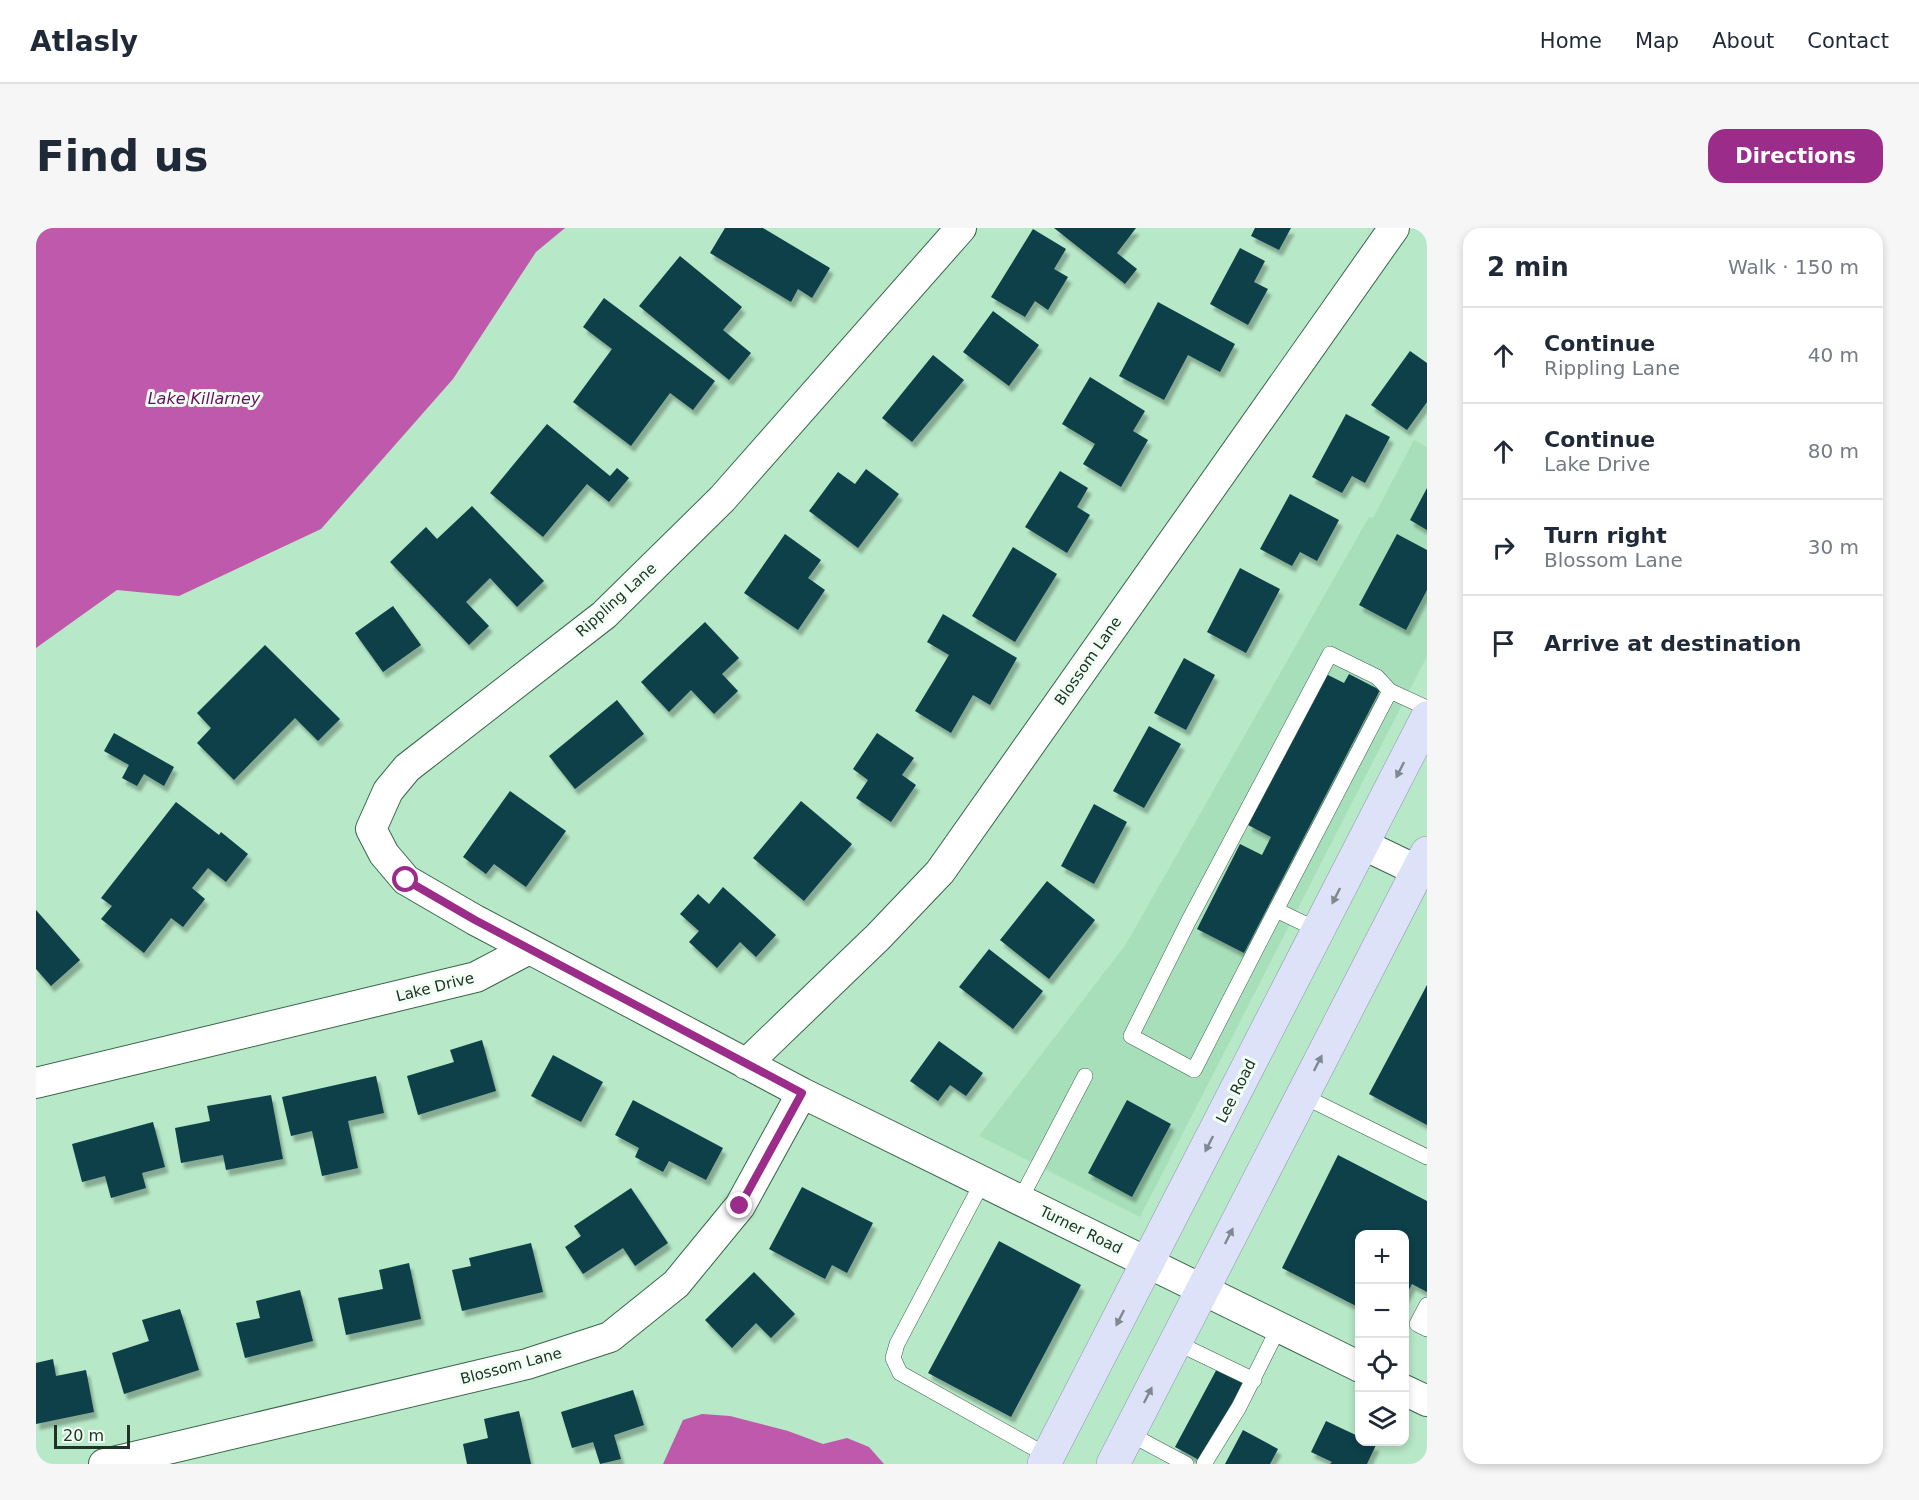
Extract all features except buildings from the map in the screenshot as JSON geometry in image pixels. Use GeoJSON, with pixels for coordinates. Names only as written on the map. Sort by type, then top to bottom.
{"type":"FeatureCollection","features":[{"type":"Feature","properties":{"kind":"main road","name":"Lee Road"},"geometry":{"type":"LineString","coordinates":[[1046,1460],[1427,718]]}},
{"type":"Feature","properties":{"kind":"main road"},"geometry":{"type":"LineString","coordinates":[[1113,1464],[1302,1095],[1424,866]]}},
{"type":"Feature","properties":{"kind":"street","name":"Rippling Lane"},"geometry":{"type":"LineString","coordinates":[[529,950],[406,880],[384,854],[372,829],[388,791],[407,768],[612,607],[722,499],[961,228]]}},
{"type":"Feature","properties":{"kind":"street","name":"Blossom Lane"},"geometry":{"type":"LineString","coordinates":[[746,1064],[878,937],[940,872],[1394,228]]}},
{"type":"Feature","properties":{"kind":"street"},"geometry":{"type":"LineString","coordinates":[[1362,844],[1424,866]]}},
{"type":"Feature","properties":{"kind":"street"},"geometry":{"type":"LineString","coordinates":[[529,950],[802,1093]]}},
{"type":"Feature","properties":{"kind":"street","name":"Lake Drive"},"geometry":{"type":"LineString","coordinates":[[36,1083],[477,977],[529,950]]}},
{"type":"Feature","properties":{"kind":"street","name":"Blossom Lane"},"geometry":{"type":"LineString","coordinates":[[104,1464],[527,1364],[610,1337],[676,1284],[740,1206],[802,1093]]}},
{"type":"Feature","properties":{"kind":"street","name":"Turner Road"},"geometry":{"type":"LineString","coordinates":[[802,1093],[1203,1288],[1355,1365]]}},
{"type":"Feature","properties":{"kind":"street"},"geometry":{"type":"LineString","coordinates":[[1408,1392],[1427,1401]]}},
{"type":"Feature","properties":{"kind":"lane"},"geometry":{"type":"LineString","coordinates":[[1390,691],[1194,1070],[1131,1036],[1188,921],[1330,654],[1377,677],[1390,691],[1427,708]]}},
{"type":"Feature","properties":{"kind":"lane"},"geometry":{"type":"LineString","coordinates":[[1276,910],[1318,930]]}},
{"type":"Feature","properties":{"kind":"lane"},"geometry":{"type":"LineString","coordinates":[[1020,1200],[1085,1076]]}},
{"type":"Feature","properties":{"kind":"lane"},"geometry":{"type":"LineString","coordinates":[[1302,1095],[1427,1157]]}},
{"type":"Feature","properties":{"kind":"lane"},"geometry":{"type":"LineString","coordinates":[[983,1182],[897,1344],[892,1358],[900,1373],[1046,1460]]}},
{"type":"Feature","properties":{"kind":"lane"},"geometry":{"type":"LineString","coordinates":[[1427,1305],[1417,1324],[1427,1329]]}},
{"type":"Feature","properties":{"kind":"lane"},"geometry":{"type":"LineString","coordinates":[[1204,1464],[1254,1380],[1279,1327]]}},
{"type":"Feature","properties":{"kind":"lane"},"geometry":{"type":"LineString","coordinates":[[1175,1342],[1254,1380]]}},
{"type":"Feature","properties":{"kind":"lane"},"geometry":{"type":"LineString","coordinates":[[1128,1433],[1186,1464]]}},
{"type":"Feature","properties":{"kind":"shaded area"},"geometry":{"type":"Polygon","coordinates":[[[1414,440],[1427,447],[1427,656],[1140,1217],[979,1136],[1126,944],[1369,517],[1373,518],[1414,440]]]}},
{"type":"Feature","properties":{"kind":"water","name":"Lake Killarney"},"geometry":{"type":"Polygon","coordinates":[[[36,228],[565,228],[536,252],[453,379],[321,529],[179,596],[117,590],[36,648],[36,228]]]}},
{"type":"Feature","properties":{"kind":"water"},"geometry":{"type":"Polygon","coordinates":[[[702,1414],[730,1416],[788,1431],[823,1444],[847,1438],[869,1447],[884,1464],[663,1464],[683,1420],[702,1414]]]}},
{"type":"Feature","properties":{"kind":"route"},"geometry":{"type":"LineString","coordinates":[[406,880],[475,920],[802,1093],[740,1206]]}}]}
